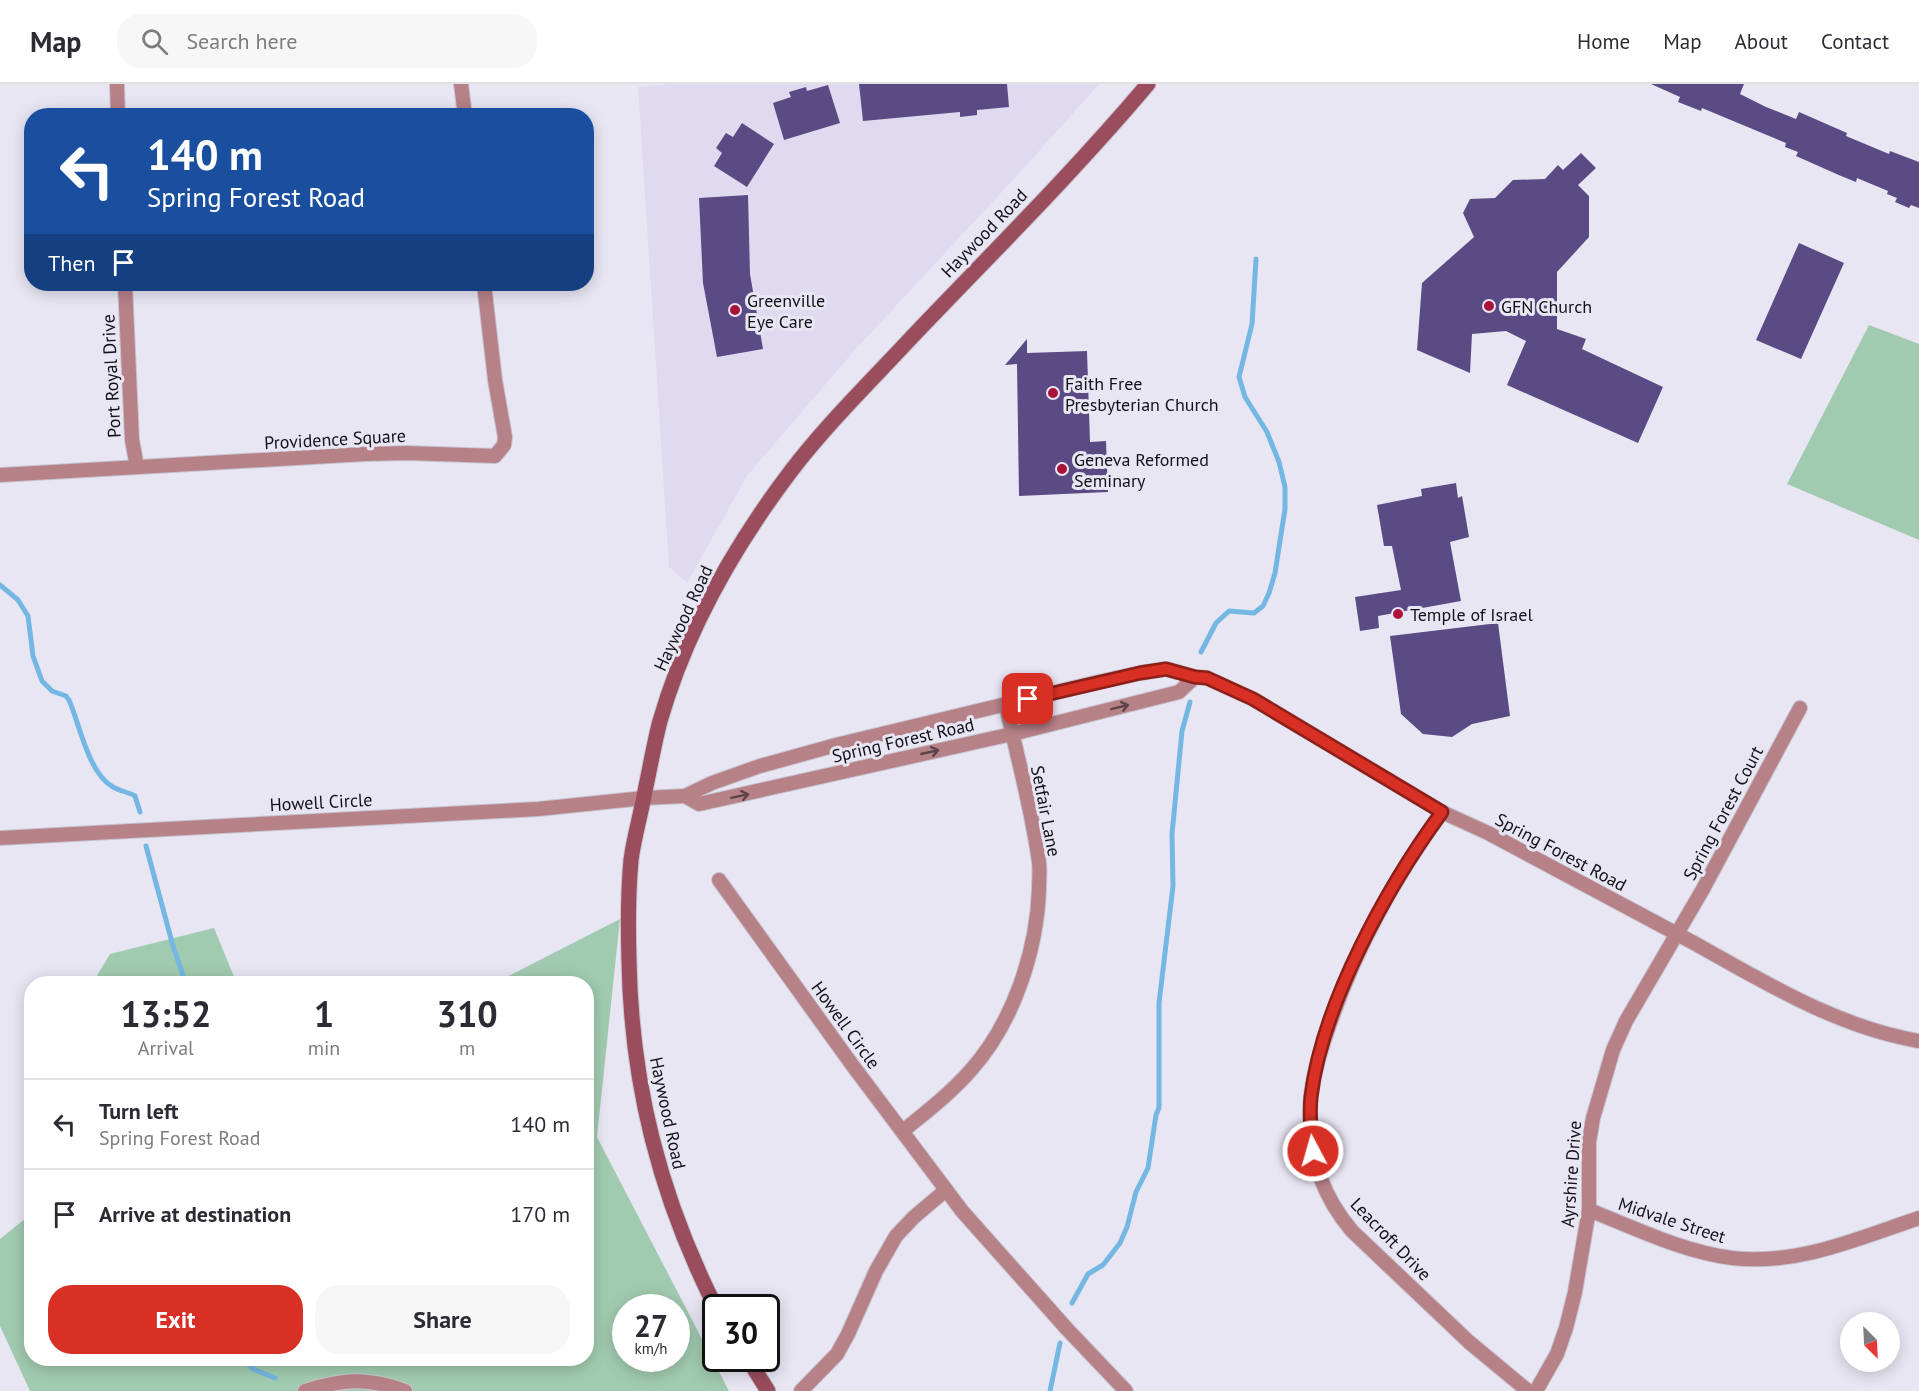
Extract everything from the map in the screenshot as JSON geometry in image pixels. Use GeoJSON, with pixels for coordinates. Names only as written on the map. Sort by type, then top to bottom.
{"type":"FeatureCollection","features":[{"type":"Feature","properties":{"kind":"main road","name":"Haywood Road"},"geometry":{"type":"LineString","coordinates":[[710,1294],[679,1225],[660,1172],[639,1080],[629,979],[628,924],[632,858],[660,722],[675,678],[699,622],[752,524],[794,468],[825,430],[1072,170],[1148,84]]}},
{"type":"Feature","properties":{"kind":"main road"},"geometry":{"type":"LineString","coordinates":[[756,1372],[768,1391]]}},
{"type":"Feature","properties":{"kind":"street"},"geometry":{"type":"LineString","coordinates":[[117,84],[118,108]]}},
{"type":"Feature","properties":{"kind":"street"},"geometry":{"type":"LineString","coordinates":[[461,84],[464,108]]}},
{"type":"Feature","properties":{"kind":"street","name":"Port Royal Drive"},"geometry":{"type":"LineString","coordinates":[[125,291],[132,440],[136,467]]}},
{"type":"Feature","properties":{"kind":"street","name":"Providence Square"},"geometry":{"type":"LineString","coordinates":[[0,475],[387,454],[495,456],[504,445],[505,437],[495,380],[485,291]]}},
{"type":"Feature","properties":{"kind":"street","name":"Spring Forest Road"},"geometry":{"type":"LineString","coordinates":[[644,798],[685,796],[712,783],[760,766],[859,740],[1140,673],[1166,669],[1207,678],[1253,699],[1442,812],[1488,833],[1794,998],[1853,1024],[1896,1037],[1919,1041]]}},
{"type":"Feature","properties":{"kind":"street","name":"Spring Forest Road"},"geometry":{"type":"LineString","coordinates":[[685,796],[699,804],[1012,734],[1179,692],[1195,677]]}},
{"type":"Feature","properties":{"kind":"street","name":"Setfair Lane"},"geometry":{"type":"LineString","coordinates":[[903,1131],[941,1100],[979,1060],[1009,1009],[1020,986],[1029,958],[1038,906],[1039,863],[1006,705]]}},
{"type":"Feature","properties":{"kind":"street","name":"Spring Forest Court"},"geometry":{"type":"LineString","coordinates":[[1676,934],[1703,889],[1800,708]]}},
{"type":"Feature","properties":{"kind":"street","name":"Howell Circle"},"geometry":{"type":"LineString","coordinates":[[0,838],[538,809],[644,798]]}},
{"type":"Feature","properties":{"kind":"street","name":"Leacroft Drive"},"geometry":{"type":"LineString","coordinates":[[1442,812],[1420,842],[1385,902],[1356,956],[1336,1004],[1321,1050],[1311,1097],[1310,1119],[1313,1151],[1327,1194],[1339,1215],[1352,1230],[1469,1342],[1528,1391]]}},
{"type":"Feature","properties":{"kind":"street","name":"Howell Circle"},"geometry":{"type":"LineString","coordinates":[[719,880],[853,1066],[962,1211],[1067,1329],[1126,1391]]}},
{"type":"Feature","properties":{"kind":"street","name":"Ayrshire Drive"},"geometry":{"type":"LineString","coordinates":[[1536,1391],[1557,1354],[1575,1292],[1589,1210],[1589,1142],[1605,1074],[1626,1021],[1676,934]]}},
{"type":"Feature","properties":{"kind":"street"},"geometry":{"type":"LineString","coordinates":[[801,1391],[837,1354],[876,1271],[896,1236],[946,1190]]}},
{"type":"Feature","properties":{"kind":"street","name":"Midvale Street"},"geometry":{"type":"LineString","coordinates":[[1589,1210],[1701,1251],[1732,1258],[1761,1259],[1788,1257],[1821,1250],[1919,1218]]}},
{"type":"Feature","properties":{"kind":"street"},"geometry":{"type":"LineString","coordinates":[[305,1391],[348,1381],[371,1381],[405,1391]]}},
{"type":"Feature","properties":{"kind":"shaded area"},"geometry":{"type":"Polygon","coordinates":[[[670,84],[1099,84],[854,351],[747,476],[687,583],[669,567],[638,87],[670,84]]]}},
{"type":"Feature","properties":{"kind":"green space"},"geometry":{"type":"Polygon","coordinates":[[[1869,325],[1919,344],[1919,540],[1787,484],[1869,325]]]}},
{"type":"Feature","properties":{"kind":"green space"},"geometry":{"type":"Polygon","coordinates":[[[620,919],[597,1137],[679,1294],[612,1294],[612,1372],[690,1372],[690,1316],[702,1339],[702,1372],[719,1372],[729,1391],[30,1391],[0,1326],[0,1239],[24,1220],[24,1366],[594,1366],[594,976],[509,976],[620,919]]]}},
{"type":"Feature","properties":{"kind":"green space"},"geometry":{"type":"Polygon","coordinates":[[[214,928],[234,976],[97,976],[110,954],[214,928]]]}},
{"type":"Feature","properties":{"kind":"building"},"geometry":{"type":"Polygon","coordinates":[[[859,84],[1007,84],[1009,107],[977,110],[977,115],[960,117],[960,112],[863,121],[859,84]]]}},
{"type":"Feature","properties":{"kind":"building"},"geometry":{"type":"Polygon","coordinates":[[[1651,84],[1744,84],[1740,94],[1766,107],[1796,119],[1799,112],[1847,133],[1846,136],[1889,154],[1890,151],[1919,162],[1919,208],[1911,205],[1909,208],[1895,202],[1897,198],[1887,194],[1888,191],[1857,178],[1856,182],[1796,156],[1798,152],[1785,147],[1786,143],[1702,108],[1701,111],[1678,102],[1680,97],[1651,84]]]}},
{"type":"Feature","properties":{"kind":"building"},"geometry":{"type":"Polygon","coordinates":[[[828,85],[840,123],[784,140],[773,103],[791,97],[789,92],[806,87],[807,91],[828,85]]]}},
{"type":"Feature","properties":{"kind":"building"},"geometry":{"type":"Polygon","coordinates":[[[742,123],[774,144],[747,187],[714,166],[722,153],[716,148],[726,133],[733,137],[742,123]]]}},
{"type":"Feature","properties":{"kind":"building","name":"GFN Church"},"geometry":{"type":"Polygon","coordinates":[[[1581,153],[1596,168],[1578,185],[1589,196],[1589,237],[1557,272],[1557,329],[1586,339],[1582,349],[1663,387],[1638,443],[1507,385],[1526,341],[1506,331],[1472,334],[1470,373],[1417,350],[1422,283],[1474,237],[1463,213],[1470,199],[1495,198],[1513,180],[1545,179],[1558,165],[1563,170],[1581,153]]]}},
{"type":"Feature","properties":{"kind":"building"},"geometry":{"type":"Polygon","coordinates":[[[748,195],[750,274],[763,349],[717,357],[703,283],[699,198],[748,195]]]}},
{"type":"Feature","properties":{"kind":"building"},"geometry":{"type":"Polygon","coordinates":[[[1799,243],[1844,263],[1801,359],[1756,340],[1799,243]]]}},
{"type":"Feature","properties":{"kind":"building"},"geometry":{"type":"Polygon","coordinates":[[[1027,339],[1027,353],[1087,351],[1090,442],[1106,441],[1108,492],[1019,496],[1017,364],[1005,365],[1027,339]]]}},
{"type":"Feature","properties":{"kind":"building"},"geometry":{"type":"Polygon","coordinates":[[[1456,483],[1458,498],[1462,496],[1469,537],[1450,542],[1461,601],[1378,616],[1379,628],[1360,631],[1355,597],[1401,590],[1392,546],[1384,546],[1377,505],[1422,496],[1421,489],[1456,483]]]}},
{"type":"Feature","properties":{"kind":"building"},"geometry":{"type":"Polygon","coordinates":[[[1498,623],[1510,716],[1472,724],[1452,737],[1423,734],[1401,714],[1390,636],[1498,623]]]}},
{"type":"Feature","properties":{"kind":"waterway"},"geometry":{"type":"LineString","coordinates":[[1201,652],[1216,623],[1229,611],[1254,613],[1263,606],[1275,573],[1285,509],[1285,487],[1279,462],[1267,432],[1245,397],[1239,377],[1252,324],[1256,259]]}},
{"type":"Feature","properties":{"kind":"waterway"},"geometry":{"type":"LineString","coordinates":[[0,585],[18,600],[28,616],[33,656],[42,681],[52,691],[66,696],[69,700],[97,771],[113,787],[135,796],[140,812]]}},
{"type":"Feature","properties":{"kind":"waterway"},"geometry":{"type":"LineString","coordinates":[[1072,1303],[1088,1274],[1103,1265],[1120,1243],[1127,1227],[1136,1192],[1148,1168],[1159,1108],[1159,1003],[1173,886],[1172,834],[1182,731],[1190,702]]}},
{"type":"Feature","properties":{"kind":"waterway"},"geometry":{"type":"LineString","coordinates":[[146,846],[183,976]]}},
{"type":"Feature","properties":{"kind":"waterway"},"geometry":{"type":"LineString","coordinates":[[1050,1391],[1060,1343]]}},
{"type":"Feature","properties":{"kind":"waterway"},"geometry":{"type":"LineString","coordinates":[[250,1366],[275,1378]]}},
{"type":"Feature","properties":{"kind":"place","name":"GFN Church"},"geometry":{"type":"Point","coordinates":[1489,306]}},
{"type":"Feature","properties":{"kind":"place","name":"Greenville Eye Care"},"geometry":{"type":"Point","coordinates":[735,310]}},
{"type":"Feature","properties":{"kind":"place","name":"Faith Free Presbyterian Church"},"geometry":{"type":"Point","coordinates":[1053,393]}},
{"type":"Feature","properties":{"kind":"place","name":"Geneva Reformed Seminary"},"geometry":{"type":"Point","coordinates":[1062,469]}},
{"type":"Feature","properties":{"kind":"place","name":"Temple of Israel"},"geometry":{"type":"Point","coordinates":[1398,614]}},
{"type":"Feature","properties":{"kind":"route"},"geometry":{"type":"LineString","coordinates":[[1028,699],[1166,669],[1207,678],[1253,699],[1442,812],[1420,842],[1385,902],[1356,956],[1336,1004],[1321,1050],[1311,1097],[1310,1119],[1313,1151]]}}]}
